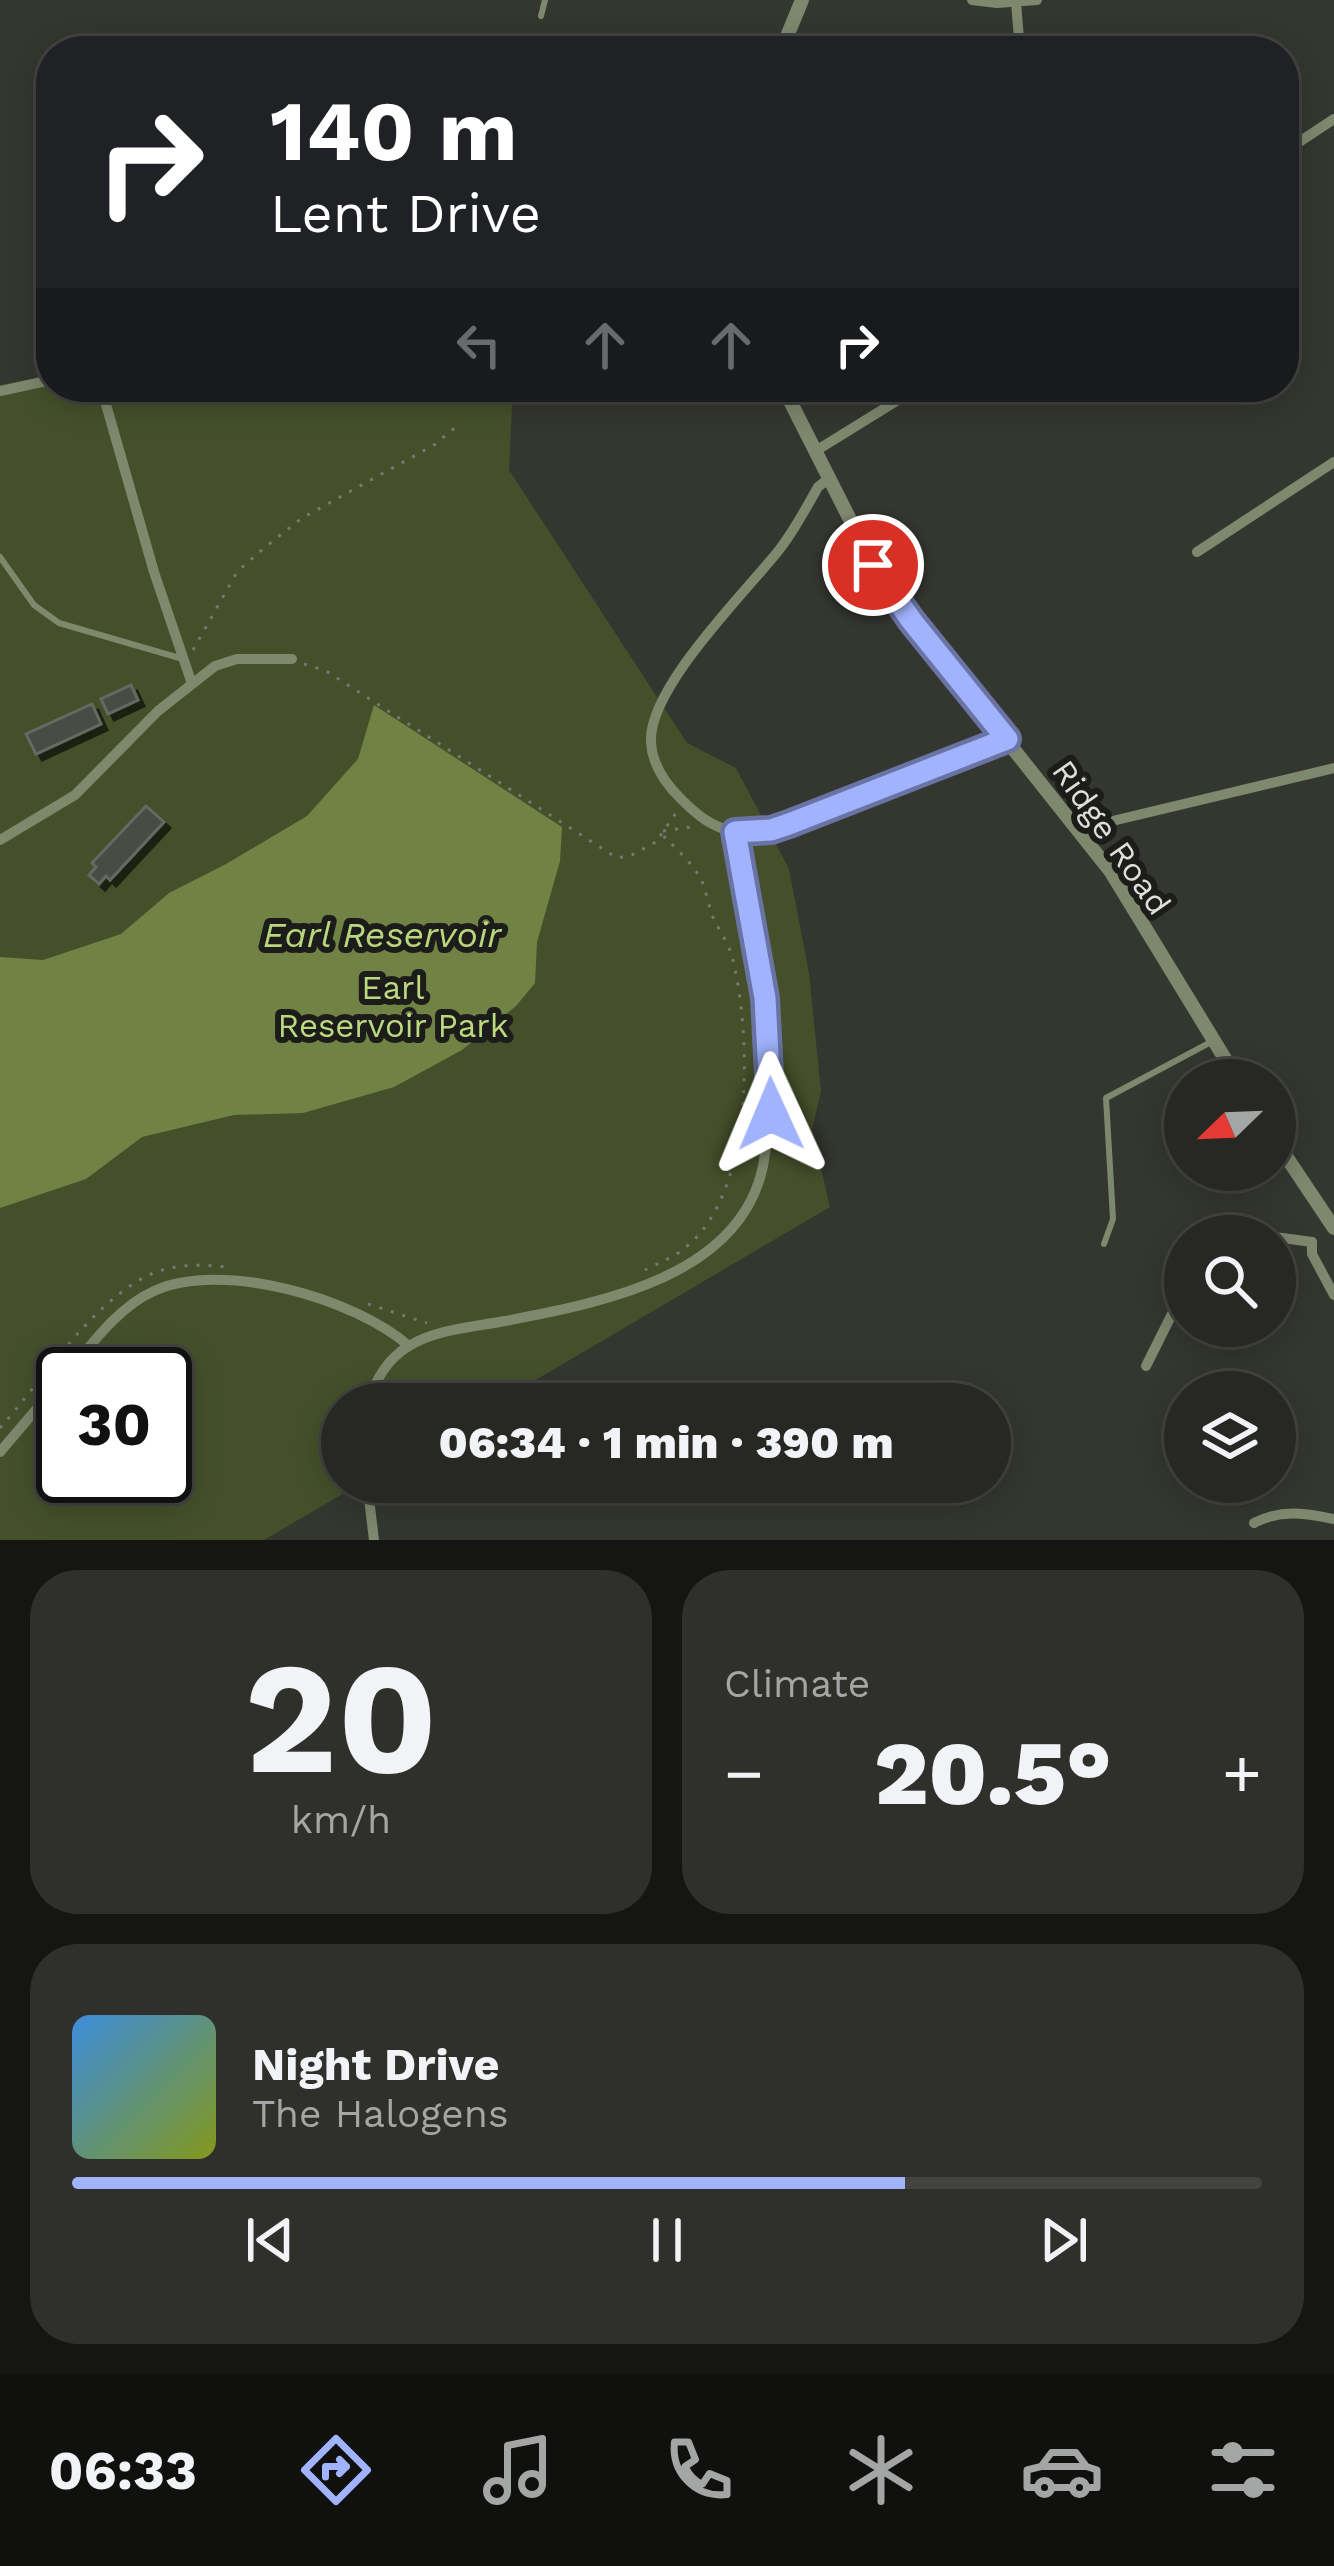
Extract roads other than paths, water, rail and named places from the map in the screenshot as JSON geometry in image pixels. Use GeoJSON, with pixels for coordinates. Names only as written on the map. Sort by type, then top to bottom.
{"type":"FeatureCollection","features":[{"type":"Feature","properties":{"kind":"street"},"geometry":{"type":"LineString","coordinates":[[787,36],[802,0]]}},
{"type":"Feature","properties":{"kind":"street"},"geometry":{"type":"LineString","coordinates":[[972,0],[1037,0]]}},
{"type":"Feature","properties":{"kind":"street"},"geometry":{"type":"LineString","coordinates":[[1016,2],[1019,36]]}},
{"type":"Feature","properties":{"kind":"street"},"geometry":{"type":"LineString","coordinates":[[1299,142],[1334,119]]}},
{"type":"Feature","properties":{"kind":"street"},"geometry":{"type":"LineString","coordinates":[[0,391],[36,383]]}},
{"type":"Feature","properties":{"kind":"street"},"geometry":{"type":"LineString","coordinates":[[105,402],[191,682]]}},
{"type":"Feature","properties":{"kind":"street","name":"Ridge Road"},"geometry":{"type":"LineString","coordinates":[[790,402],[873,565],[911,620],[1111,872],[1225,1059]]}},
{"type":"Feature","properties":{"kind":"street"},"geometry":{"type":"LineString","coordinates":[[814,452],[895,402]]}},
{"type":"Feature","properties":{"kind":"street"},"geometry":{"type":"LineString","coordinates":[[1197,552],[1334,462]]}},
{"type":"Feature","properties":{"kind":"street"},"geometry":{"type":"LineString","coordinates":[[827,480],[782,546],[670,686],[653,724],[651,743],[664,782],[712,825],[735,832],[771,830],[1007,739]]}},
{"type":"Feature","properties":{"kind":"street"},"geometry":{"type":"LineString","coordinates":[[0,840],[75,795],[191,682],[215,666],[237,659],[292,659]]}},
{"type":"Feature","properties":{"kind":"street"},"geometry":{"type":"LineString","coordinates":[[1078,829],[1334,768]]}},
{"type":"Feature","properties":{"kind":"street"},"geometry":{"type":"LineString","coordinates":[[376,1383],[391,1359],[433,1335],[576,1307],[644,1286],[683,1267],[724,1236],[752,1198],[771,1114],[769,1054],[765,998],[735,832]]}},
{"type":"Feature","properties":{"kind":"street"},"geometry":{"type":"LineString","coordinates":[[1296,1171],[1331,1225],[1312,1242],[1312,1253],[1334,1295]]}},
{"type":"Feature","properties":{"kind":"street"},"geometry":{"type":"LineString","coordinates":[[1296,1240],[1312,1242]]}},
{"type":"Feature","properties":{"kind":"street"},"geometry":{"type":"LineString","coordinates":[[92,1347],[152,1291],[190,1280],[225,1278],[283,1290],[369,1320],[409,1346]]}},
{"type":"Feature","properties":{"kind":"street"},"geometry":{"type":"LineString","coordinates":[[1146,1366],[1164,1330]]}},
{"type":"Feature","properties":{"kind":"street"},"geometry":{"type":"LineString","coordinates":[[0,1452],[36,1410]]}},
{"type":"Feature","properties":{"kind":"street"},"geometry":{"type":"LineString","coordinates":[[370,1503],[374,1540]]}},
{"type":"Feature","properties":{"kind":"street"},"geometry":{"type":"LineString","coordinates":[[1254,1523],[1273,1514],[1298,1512],[1334,1519]]}},
{"type":"Feature","properties":{"kind":"lane"},"geometry":{"type":"LineString","coordinates":[[541,16],[545,0]]}},
{"type":"Feature","properties":{"kind":"lane"},"geometry":{"type":"LineString","coordinates":[[0,557],[34,605],[59,623],[183,659]]}},
{"type":"Feature","properties":{"kind":"lane"},"geometry":{"type":"LineString","coordinates":[[1104,1244],[1113,1220],[1106,1098],[1214,1040]]}},
{"type":"Feature","properties":{"kind":"water","name":"Earl Reservoir"},"geometry":{"type":"Polygon","coordinates":[[[374,705],[562,827],[560,861],[537,942],[535,983],[516,1006],[462,1050],[394,1087],[303,1113],[234,1115],[142,1137],[86,1179],[0,1208],[0,957],[43,960],[121,934],[169,893],[307,816],[358,759],[374,705]]]}},
{"type":"Feature","properties":{"kind":"park label","name":"Earl Reservoir Park"},"geometry":{"type":"Point","coordinates":[393,1006]}}]}
